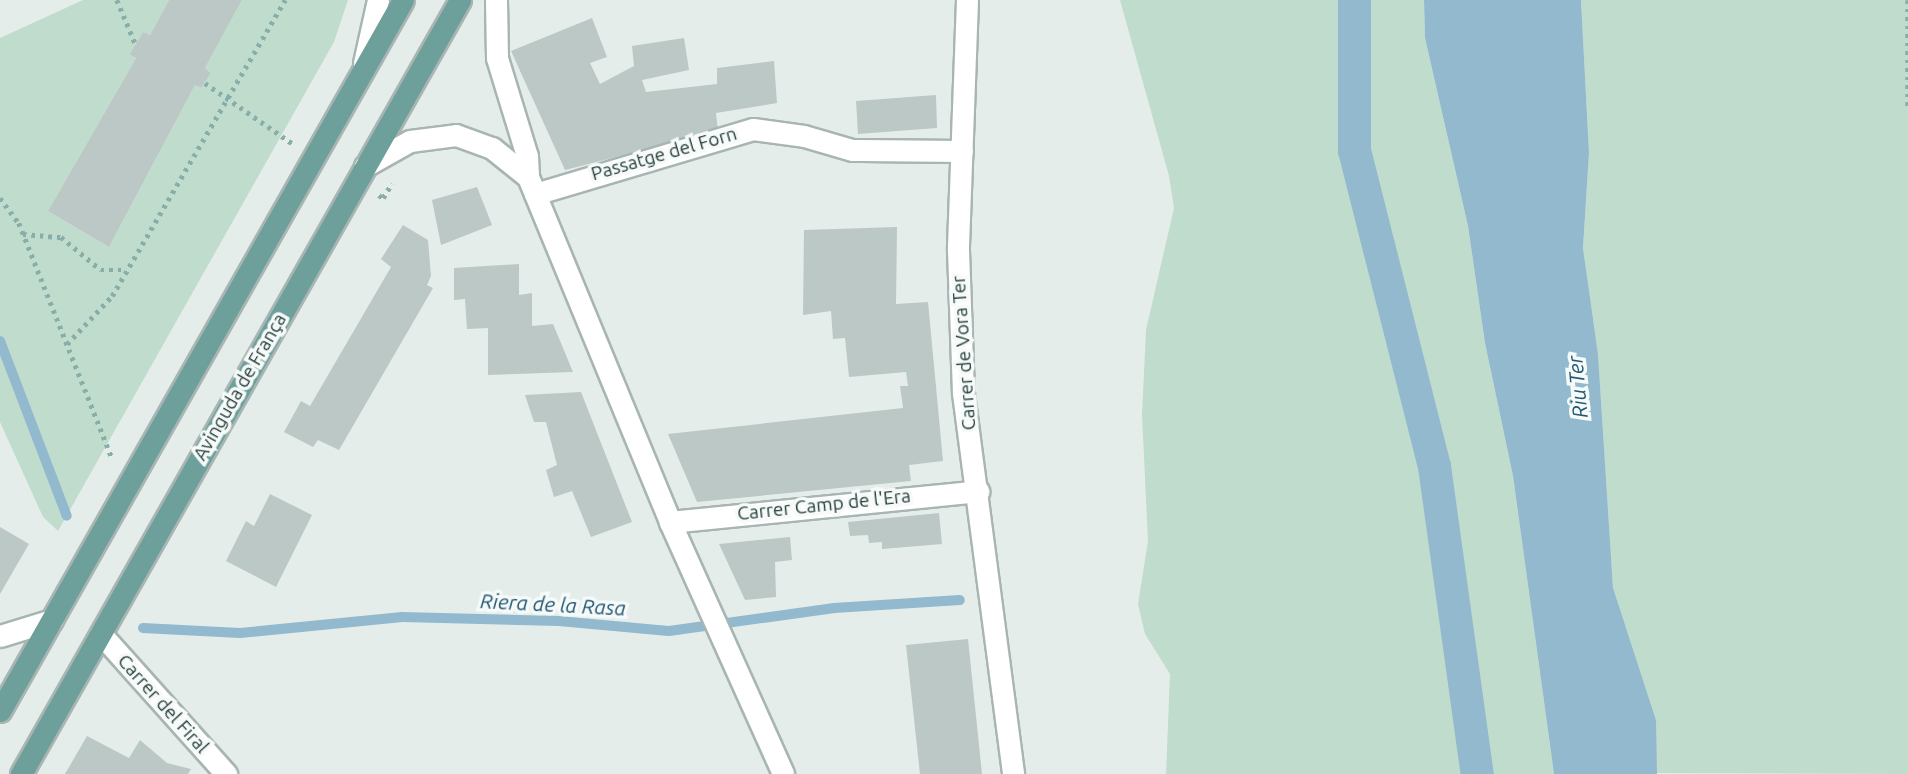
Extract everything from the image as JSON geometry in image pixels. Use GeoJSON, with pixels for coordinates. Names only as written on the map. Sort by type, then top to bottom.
{"type":"FeatureCollection","features":[{"type":"Feature","properties":{"kind":"main road"},"geometry":{"type":"LineString","coordinates":[[0,711],[364,65],[404,0]]}},
{"type":"Feature","properties":{"kind":"main road","name":"Avinguda de França"},"geometry":{"type":"LineString","coordinates":[[21,774],[460,0]]}},
{"type":"Feature","properties":{"kind":"street"},"geometry":{"type":"LineString","coordinates":[[364,65],[378,0]]}},
{"type":"Feature","properties":{"kind":"street"},"geometry":{"type":"LineString","coordinates":[[496,0],[497,58],[527,156],[531,186],[670,522],[783,774]]}},
{"type":"Feature","properties":{"kind":"street","name":"Carrer de Vora Ter"},"geometry":{"type":"LineString","coordinates":[[968,0],[958,250],[964,393],[1013,774]]}},
{"type":"Feature","properties":{"kind":"street","name":"Passatge del Forn"},"geometry":{"type":"LineString","coordinates":[[531,186],[753,129],[804,136],[852,149],[962,151]]}},
{"type":"Feature","properties":{"kind":"street"},"geometry":{"type":"LineString","coordinates":[[361,174],[410,141],[456,135],[492,148],[531,186]]}},
{"type":"Feature","properties":{"kind":"street","name":"Carrer Camp de l'Era"},"geometry":{"type":"LineString","coordinates":[[670,522],[978,491]]}},
{"type":"Feature","properties":{"kind":"street"},"geometry":{"type":"LineString","coordinates":[[0,636],[52,620]]}},
{"type":"Feature","properties":{"kind":"street","name":"Carrer del Firal"},"geometry":{"type":"LineString","coordinates":[[101,634],[226,774]]}},
{"type":"Feature","properties":{"kind":"path"},"geometry":{"type":"LineString","coordinates":[[117,0],[136,45]]}},
{"type":"Feature","properties":{"kind":"path"},"geometry":{"type":"LineString","coordinates":[[67,344],[112,296],[285,0]]}},
{"type":"Feature","properties":{"kind":"path"},"geometry":{"type":"LineString","coordinates":[[1908,0],[1908,106]]}},
{"type":"Feature","properties":{"kind":"path"},"geometry":{"type":"LineString","coordinates":[[205,83],[290,143],[296,132]]}},
{"type":"Feature","properties":{"kind":"path"},"geometry":{"type":"LineString","coordinates":[[361,174],[383,198],[395,177]]}},
{"type":"Feature","properties":{"kind":"path"},"geometry":{"type":"LineString","coordinates":[[0,198],[23,234],[112,458]]}},
{"type":"Feature","properties":{"kind":"path"},"geometry":{"type":"LineString","coordinates":[[23,234],[61,237],[101,270],[127,270]]}},
{"type":"Feature","properties":{"kind":"green space"},"geometry":{"type":"Polygon","coordinates":[[[83,0],[169,0],[150,35],[143,32],[131,53],[136,58],[48,211],[109,247],[195,85],[201,88],[211,73],[205,68],[242,0],[348,0],[334,42],[58,531],[43,517],[0,422],[0,38],[83,0]]]}},
{"type":"Feature","properties":{"kind":"green space"},"geometry":{"type":"Polygon","coordinates":[[[1120,0],[1424,0],[1425,38],[1468,226],[1485,343],[1513,476],[1554,774],[1166,774],[1170,674],[1145,634],[1138,604],[1148,541],[1142,415],[1146,330],[1174,208],[1169,176],[1120,0]]]}},
{"type":"Feature","properties":{"kind":"green space"},"geometry":{"type":"Polygon","coordinates":[[[1581,0],[1908,0],[1908,774],[1656,773],[1656,720],[1613,589],[1598,354],[1583,248],[1589,153],[1581,0]]]}},
{"type":"Feature","properties":{"kind":"water","name":"Riu Ter"},"geometry":{"type":"Polygon","coordinates":[[[1424,0],[1581,0],[1589,153],[1583,248],[1598,354],[1613,588],[1656,720],[1657,774],[1554,774],[1513,476],[1485,343],[1468,226],[1425,38],[1424,0]]]}},
{"type":"Feature","properties":{"kind":"building"},"geometry":{"type":"Polygon","coordinates":[[[169,0],[242,0],[205,68],[211,73],[201,88],[195,85],[109,247],[48,211],[136,58],[130,54],[143,32],[150,35],[169,0]]]}},
{"type":"Feature","properties":{"kind":"building"},"geometry":{"type":"Polygon","coordinates":[[[592,18],[607,57],[590,63],[600,84],[634,66],[632,46],[684,38],[689,70],[642,80],[646,92],[717,84],[717,68],[774,61],[777,103],[716,113],[718,131],[565,170],[511,51],[592,18]]]}},
{"type":"Feature","properties":{"kind":"building"},"geometry":{"type":"Polygon","coordinates":[[[936,95],[937,128],[858,134],[856,101],[936,95]]]}},
{"type":"Feature","properties":{"kind":"building"},"geometry":{"type":"Polygon","coordinates":[[[477,187],[492,225],[441,245],[432,200],[477,187]]]}},
{"type":"Feature","properties":{"kind":"building"},"geometry":{"type":"Polygon","coordinates":[[[403,225],[428,240],[431,276],[427,285],[433,288],[339,450],[318,440],[313,447],[284,432],[301,401],[310,406],[391,267],[381,259],[403,225]]]}},
{"type":"Feature","properties":{"kind":"building"},"geometry":{"type":"Polygon","coordinates":[[[897,227],[896,304],[928,302],[943,461],[909,465],[911,481],[697,502],[668,434],[903,408],[900,386],[908,386],[906,372],[849,377],[845,338],[833,339],[831,311],[803,315],[804,230],[897,227]]]}},
{"type":"Feature","properties":{"kind":"building"},"geometry":{"type":"Polygon","coordinates":[[[519,264],[519,295],[532,293],[532,326],[553,324],[573,372],[488,375],[488,328],[467,329],[465,299],[454,300],[454,268],[519,264]]]}},
{"type":"Feature","properties":{"kind":"building"},"geometry":{"type":"Polygon","coordinates":[[[581,392],[632,522],[591,537],[572,491],[554,497],[546,470],[557,465],[546,422],[534,422],[525,395],[581,392]]]}},
{"type":"Feature","properties":{"kind":"building"},"geometry":{"type":"Polygon","coordinates":[[[270,494],[312,515],[276,587],[226,561],[246,521],[254,526],[270,494]]]}},
{"type":"Feature","properties":{"kind":"building"},"geometry":{"type":"Polygon","coordinates":[[[939,513],[942,544],[882,549],[882,542],[869,543],[868,535],[850,536],[848,522],[939,513]]]}},
{"type":"Feature","properties":{"kind":"building"},"geometry":{"type":"Polygon","coordinates":[[[0,527],[29,544],[0,594],[0,527]]]}},
{"type":"Feature","properties":{"kind":"building"},"geometry":{"type":"Polygon","coordinates":[[[790,537],[792,560],[775,562],[776,597],[745,600],[719,544],[790,537]]]}},
{"type":"Feature","properties":{"kind":"building"},"geometry":{"type":"Polygon","coordinates":[[[968,639],[982,774],[920,774],[906,645],[968,639]]]}},
{"type":"Feature","properties":{"kind":"building"},"geometry":{"type":"Polygon","coordinates":[[[87,736],[129,758],[140,740],[167,763],[191,769],[188,774],[65,774],[87,736]]]}},
{"type":"Feature","properties":{"kind":"waterway"},"geometry":{"type":"LineString","coordinates":[[1354,0],[1354,150],[1434,466],[1477,774]]}},
{"type":"Feature","properties":{"kind":"waterway","name":"Riera de la Rasa"},"geometry":{"type":"LineString","coordinates":[[0,341],[67,516]]}},
{"type":"Feature","properties":{"kind":"waterway","name":"Riera de la Rasa"},"geometry":{"type":"LineString","coordinates":[[143,628],[240,633],[402,617],[559,621],[669,631],[834,608],[960,600]]}}]}
